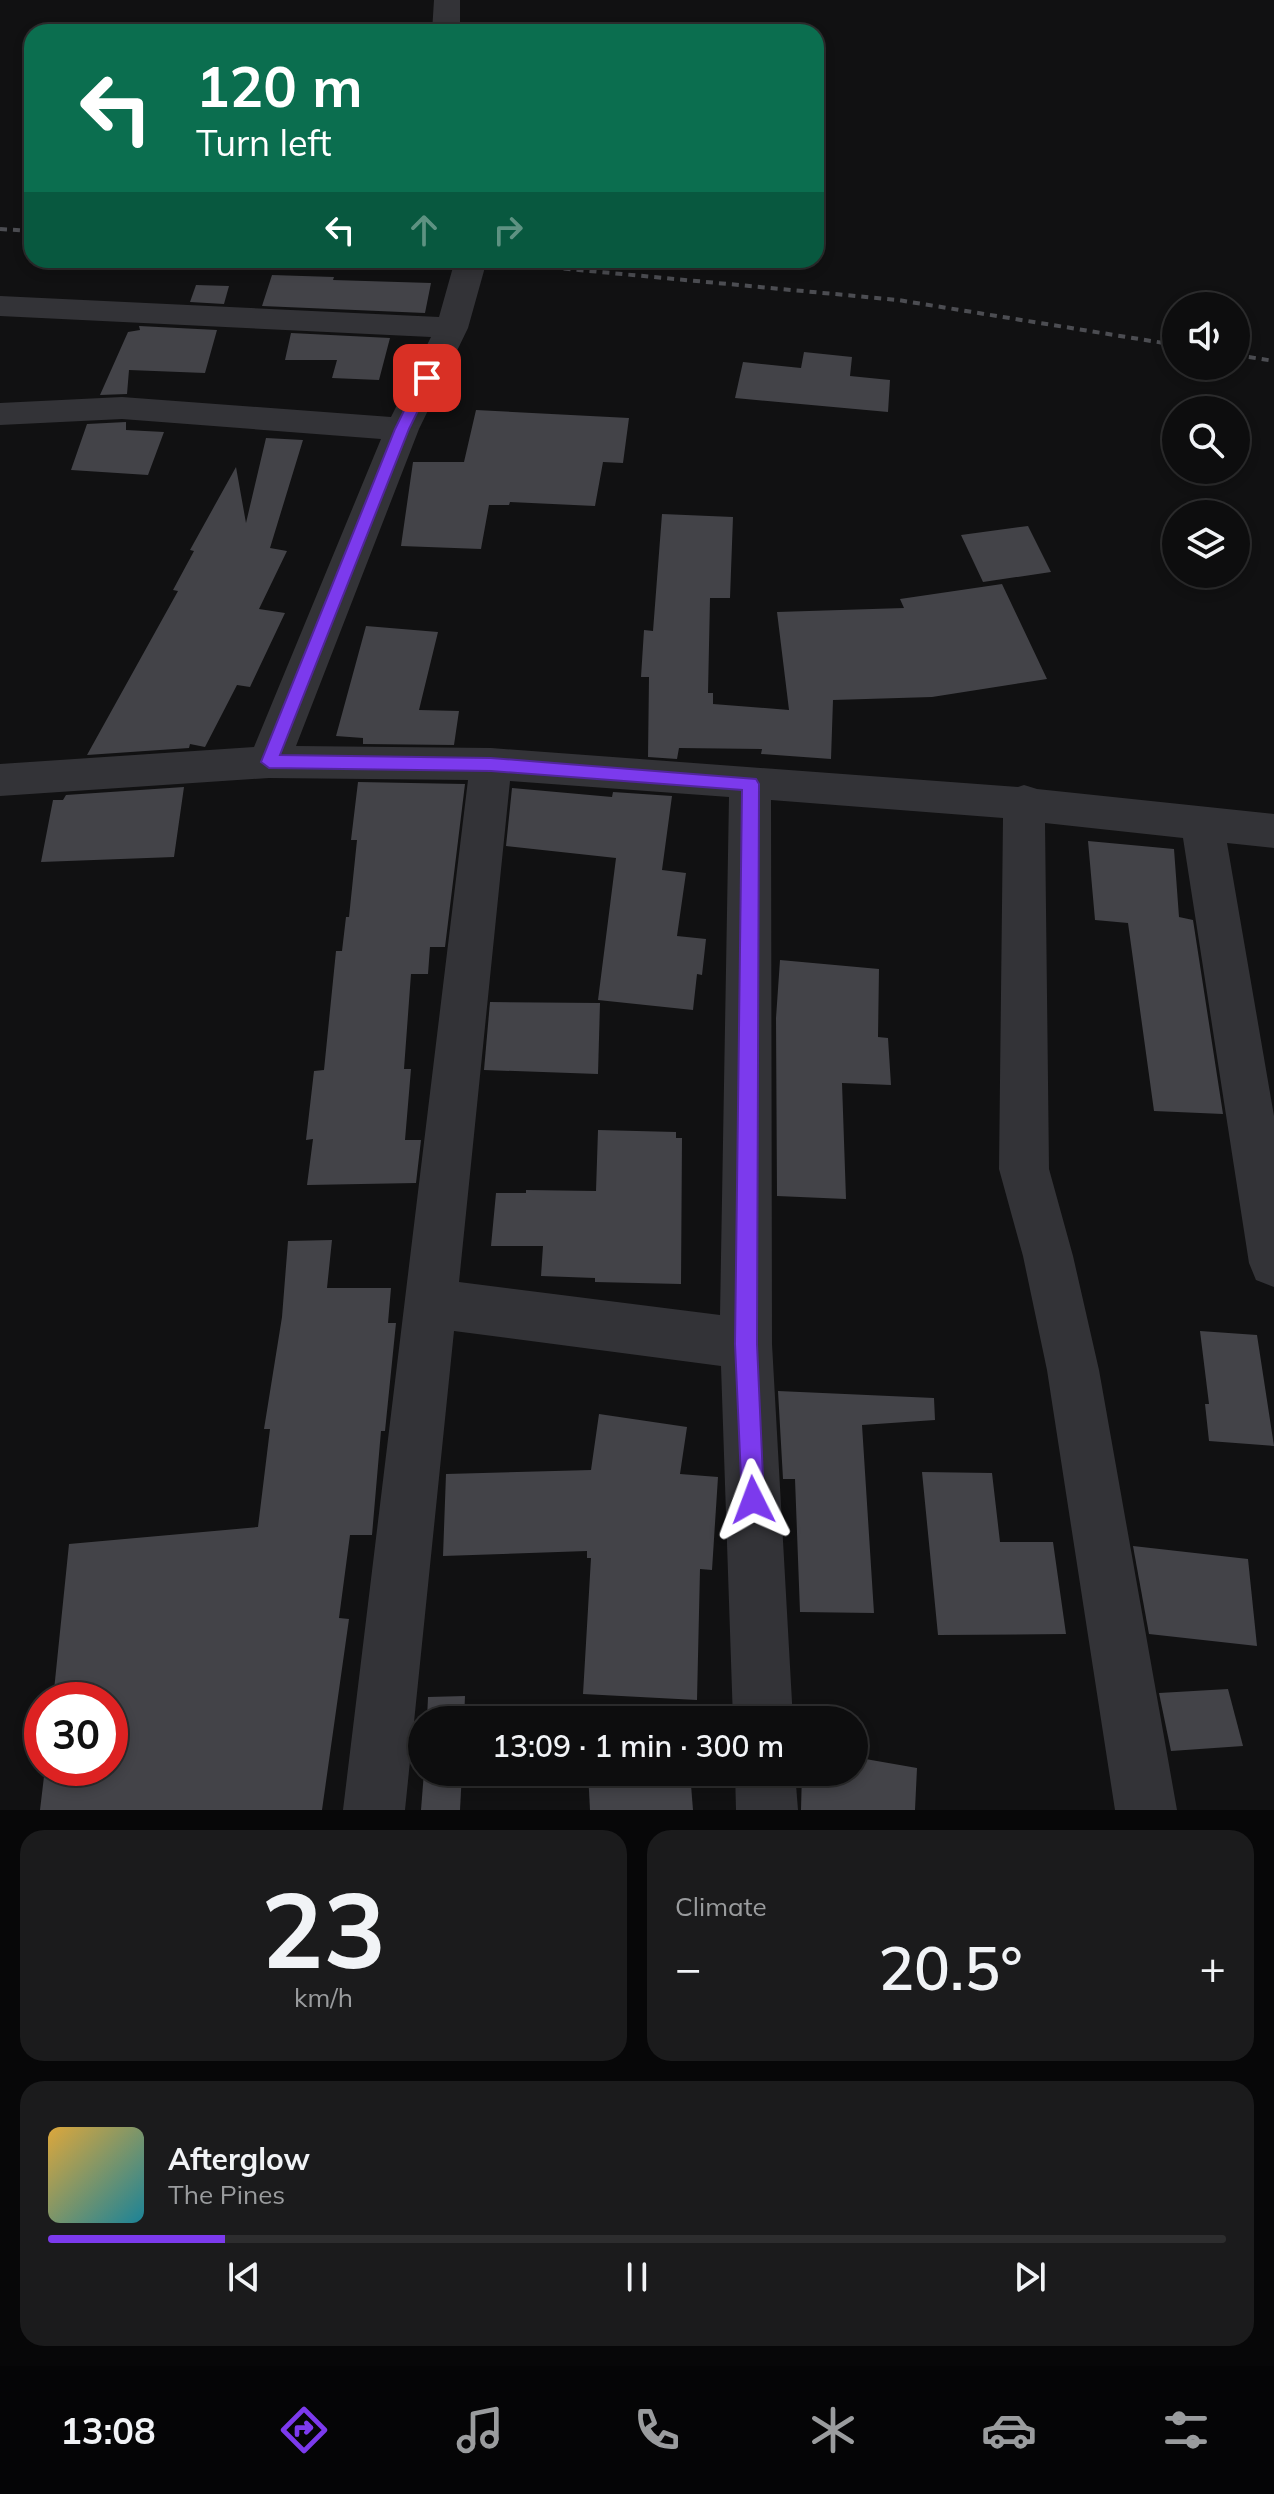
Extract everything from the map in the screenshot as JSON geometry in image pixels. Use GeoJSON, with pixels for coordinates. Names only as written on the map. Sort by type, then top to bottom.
{"type":"FeatureCollection","features":[{"type":"Feature","properties":{"kind":"street"},"geometry":{"type":"LineString","coordinates":[[446,24],[447,0]]}},
{"type":"Feature","properties":{"kind":"street"},"geometry":{"type":"LineString","coordinates":[[269,762],[402,429],[452,328],[469,268]]}},
{"type":"Feature","properties":{"kind":"street"},"geometry":{"type":"LineString","coordinates":[[0,306],[452,328]]}},
{"type":"Feature","properties":{"kind":"street"},"geometry":{"type":"LineString","coordinates":[[0,414],[122,408],[402,429]]}},
{"type":"Feature","properties":{"kind":"street"},"geometry":{"type":"LineString","coordinates":[[0,780],[269,762],[491,764],[1024,801],[1274,831]]}},
{"type":"Feature","properties":{"kind":"street"},"geometry":{"type":"LineString","coordinates":[[374,1810],[491,764]]}},
{"type":"Feature","properties":{"kind":"street"},"geometry":{"type":"LineString","coordinates":[[750,784],[746,1344],[762,1706]]}},
{"type":"Feature","properties":{"kind":"street"},"geometry":{"type":"LineString","coordinates":[[1024,801],[1024,1169],[1048,1256],[1073,1370],[1146,1810]]}},
{"type":"Feature","properties":{"kind":"street"},"geometry":{"type":"LineString","coordinates":[[1202,823],[1274,1263]]}},
{"type":"Feature","properties":{"kind":"street"},"geometry":{"type":"LineString","coordinates":[[430,1303],[746,1344]]}},
{"type":"Feature","properties":{"kind":"street"},"geometry":{"type":"LineString","coordinates":[[766,1786],[767,1810]]}},
{"type":"Feature","properties":{"kind":"building"},"geometry":{"type":"Polygon","coordinates":[[[272,275],[431,283],[425,313],[262,306],[272,275]]]}},
{"type":"Feature","properties":{"kind":"building"},"geometry":{"type":"Polygon","coordinates":[[[196,285],[229,286],[224,304],[190,302],[196,285]]]}},
{"type":"Feature","properties":{"kind":"building"},"geometry":{"type":"Polygon","coordinates":[[[139,326],[217,330],[205,373],[129,370],[127,394],[100,395],[128,332],[140,330],[139,326]]]}},
{"type":"Feature","properties":{"kind":"building"},"geometry":{"type":"Polygon","coordinates":[[[291,333],[390,338],[379,380],[332,378],[337,360],[285,360],[291,333]]]}},
{"type":"Feature","properties":{"kind":"building"},"geometry":{"type":"Polygon","coordinates":[[[804,352],[852,357],[850,376],[890,380],[888,412],[735,398],[743,362],[801,368],[804,352]]]}},
{"type":"Feature","properties":{"kind":"building"},"geometry":{"type":"Polygon","coordinates":[[[476,410],[629,418],[623,463],[603,462],[595,506],[510,502],[509,505],[489,505],[481,549],[401,546],[413,462],[464,462],[476,410]]]}},
{"type":"Feature","properties":{"kind":"building"},"geometry":{"type":"Polygon","coordinates":[[[126,422],[126,430],[164,432],[148,475],[71,470],[87,424],[126,422]]]}},
{"type":"Feature","properties":{"kind":"building"},"geometry":{"type":"Polygon","coordinates":[[[266,438],[303,440],[270,548],[287,551],[259,609],[285,613],[250,687],[237,685],[205,747],[190,744],[189,748],[87,755],[178,591],[173,590],[194,551],[190,550],[236,467],[246,523],[266,438]]]}},
{"type":"Feature","properties":{"kind":"building"},"geometry":{"type":"Polygon","coordinates":[[[662,514],[733,517],[730,598],[710,598],[708,693],[713,693],[713,704],[789,710],[777,612],[904,608],[900,599],[1002,584],[1047,679],[932,697],[833,700],[831,759],[761,754],[762,749],[679,748],[677,759],[648,757],[649,677],[641,677],[644,630],[653,631],[662,514]]]}},
{"type":"Feature","properties":{"kind":"building"},"geometry":{"type":"Polygon","coordinates":[[[1028,526],[1051,572],[983,582],[961,535],[1028,526]]]}},
{"type":"Feature","properties":{"kind":"building"},"geometry":{"type":"Polygon","coordinates":[[[366,626],[438,632],[419,710],[459,711],[454,745],[363,744],[363,738],[336,736],[366,626]]]}},
{"type":"Feature","properties":{"kind":"building"},"geometry":{"type":"Polygon","coordinates":[[[358,782],[465,784],[445,947],[430,947],[428,974],[411,974],[404,1069],[411,1069],[405,1140],[421,1140],[416,1183],[307,1185],[313,1139],[306,1140],[314,1071],[324,1070],[336,951],[342,951],[346,917],[349,917],[357,840],[351,840],[358,782]]]}},
{"type":"Feature","properties":{"kind":"building"},"geometry":{"type":"Polygon","coordinates":[[[184,787],[174,857],[41,862],[53,800],[63,800],[66,795],[184,787]]]}},
{"type":"Feature","properties":{"kind":"building"},"geometry":{"type":"Polygon","coordinates":[[[512,788],[612,797],[613,792],[672,796],[662,870],[686,873],[677,936],[706,939],[702,975],[697,974],[693,1010],[598,1000],[616,858],[506,846],[512,788]]]}},
{"type":"Feature","properties":{"kind":"building"},"geometry":{"type":"Polygon","coordinates":[[[1088,841],[1174,849],[1179,917],[1193,920],[1223,1114],[1154,1111],[1128,923],[1095,920],[1088,841]]]}},
{"type":"Feature","properties":{"kind":"building"},"geometry":{"type":"Polygon","coordinates":[[[780,960],[879,969],[878,1037],[888,1038],[891,1085],[842,1083],[846,1199],[777,1196],[776,1018],[780,960]]]}},
{"type":"Feature","properties":{"kind":"building"},"geometry":{"type":"Polygon","coordinates":[[[490,1002],[600,1003],[598,1074],[484,1070],[490,1002]]]}},
{"type":"Feature","properties":{"kind":"building"},"geometry":{"type":"Polygon","coordinates":[[[598,1130],[676,1132],[676,1138],[682,1138],[681,1284],[595,1282],[595,1278],[541,1276],[543,1246],[491,1246],[496,1193],[596,1191],[598,1130]]]}},
{"type":"Feature","properties":{"kind":"building"},"geometry":{"type":"Polygon","coordinates":[[[332,1240],[327,1288],[391,1288],[388,1323],[396,1323],[385,1431],[381,1431],[372,1535],[350,1535],[339,1618],[349,1619],[322,1810],[40,1810],[43,1786],[128,1786],[128,1682],[55,1682],[69,1544],[258,1527],[270,1429],[264,1429],[282,1317],[288,1241],[332,1240]]]}},
{"type":"Feature","properties":{"kind":"building"},"geometry":{"type":"Polygon","coordinates":[[[1200,1331],[1257,1335],[1274,1446],[1209,1441],[1205,1404],[1209,1404],[1200,1331]]]}},
{"type":"Feature","properties":{"kind":"building"},"geometry":{"type":"Polygon","coordinates":[[[778,1391],[934,1398],[935,1420],[862,1425],[874,1613],[800,1612],[795,1479],[783,1479],[778,1391]]]}},
{"type":"Feature","properties":{"kind":"building"},"geometry":{"type":"Polygon","coordinates":[[[599,1414],[687,1427],[680,1474],[718,1477],[712,1570],[700,1569],[697,1700],[583,1694],[591,1558],[587,1558],[587,1551],[443,1556],[446,1474],[591,1470],[599,1414]]]}},
{"type":"Feature","properties":{"kind":"building"},"geometry":{"type":"Polygon","coordinates":[[[922,1472],[992,1473],[1000,1542],[1053,1542],[1066,1634],[938,1635],[922,1472]]]}},
{"type":"Feature","properties":{"kind":"building"},"geometry":{"type":"Polygon","coordinates":[[[1133,1546],[1248,1559],[1257,1646],[1149,1634],[1133,1546]]]}},
{"type":"Feature","properties":{"kind":"building"},"geometry":{"type":"Polygon","coordinates":[[[1228,1689],[1243,1746],[1171,1751],[1159,1693],[1228,1689]]]}},
{"type":"Feature","properties":{"kind":"building"},"geometry":{"type":"Polygon","coordinates":[[[465,1696],[465,1706],[428,1706],[428,1697],[465,1696]]]}},
{"type":"Feature","properties":{"kind":"building"},"geometry":{"type":"Polygon","coordinates":[[[868,1759],[917,1768],[915,1810],[801,1810],[802,1786],[868,1786],[868,1759]]]}},
{"type":"Feature","properties":{"kind":"building"},"geometry":{"type":"Polygon","coordinates":[[[423,1786],[461,1786],[460,1810],[421,1810],[423,1786]]]}},
{"type":"Feature","properties":{"kind":"building"},"geometry":{"type":"Polygon","coordinates":[[[589,1786],[691,1786],[693,1810],[590,1810],[589,1786]]]}},
{"type":"Feature","properties":{"kind":"railway"},"geometry":{"type":"LineString","coordinates":[[0,229],[24,230]]}},
{"type":"Feature","properties":{"kind":"railway"},"geometry":{"type":"LineString","coordinates":[[558,268],[898,300],[1162,343]]}},
{"type":"Feature","properties":{"kind":"railway"},"geometry":{"type":"LineString","coordinates":[[1250,357],[1274,361]]}},
{"type":"Feature","properties":{"kind":"route"},"geometry":{"type":"LineString","coordinates":[[427,378],[402,429],[269,762],[491,764],[750,784],[746,1344],[753,1500]]}}]}
